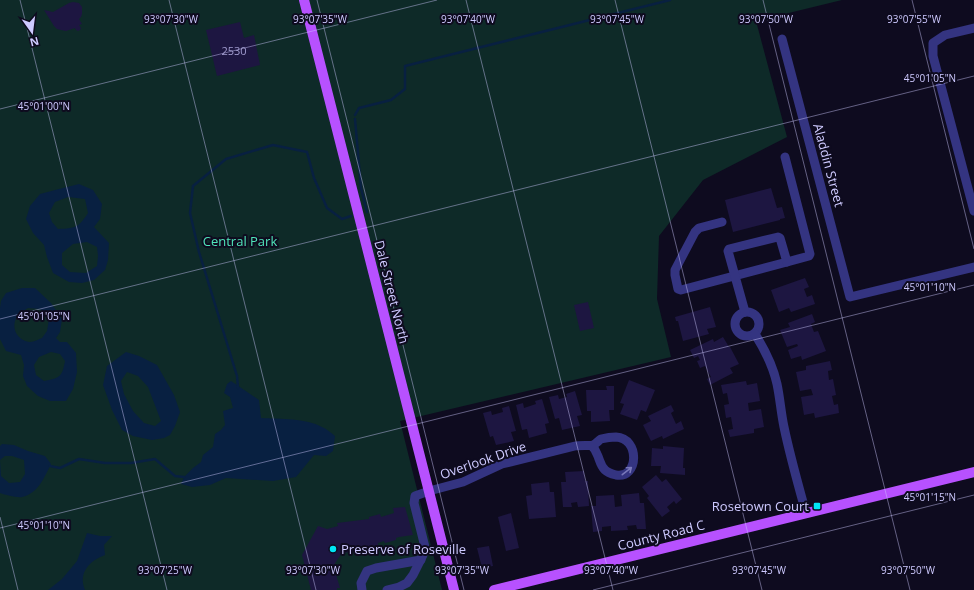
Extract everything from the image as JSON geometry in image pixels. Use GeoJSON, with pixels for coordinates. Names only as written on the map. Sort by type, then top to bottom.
{"type":"FeatureCollection","features":[{"type":"Feature","properties":{"kind":"main road","name":"Dale Street North"},"geometry":{"type":"LineString","coordinates":[[304,0],[454,590]]}},
{"type":"Feature","properties":{"kind":"main road","name":"County Road C"},"geometry":{"type":"LineString","coordinates":[[494,590],[974,472]]}},
{"type":"Feature","properties":{"kind":"street"},"geometry":{"type":"LineString","coordinates":[[974,28],[945,36],[933,43],[933,56],[974,211]]}},
{"type":"Feature","properties":{"kind":"street","name":"Aladdin Street"},"geometry":{"type":"LineString","coordinates":[[782,39],[850,297],[974,267]]}},
{"type":"Feature","properties":{"kind":"street"},"geometry":{"type":"LineString","coordinates":[[722,222],[699,228],[695,232],[675,270],[674,275],[678,289],[680,290],[809,256],[810,254],[785,157]]}},
{"type":"Feature","properties":{"kind":"street"},"geometry":{"type":"LineString","coordinates":[[745,312],[728,252],[729,250],[778,237],[780,238],[787,262]]}},
{"type":"Feature","properties":{"kind":"street"},"geometry":{"type":"LineString","coordinates":[[749,312],[756,316],[759,325],[755,334],[749,337],[744,337],[736,331],[734,321],[740,314],[749,312]]}},
{"type":"Feature","properties":{"kind":"street"},"geometry":{"type":"LineString","coordinates":[[755,334],[773,369],[777,384],[780,411],[806,513]]}},
{"type":"Feature","properties":{"kind":"street","name":"Overlook Drive"},"geometry":{"type":"LineString","coordinates":[[421,560],[425,547],[414,503],[415,496],[463,482],[488,470],[510,462],[575,446],[592,446],[601,440],[617,437],[630,443],[634,460],[632,467],[627,472],[619,476],[606,471],[600,464],[597,453],[592,446]]}},
{"type":"Feature","properties":{"kind":"street"},"geometry":{"type":"LineString","coordinates":[[362,590],[361,583],[368,571],[376,568],[421,560]]}},
{"type":"Feature","properties":{"kind":"street"},"geometry":{"type":"LineString","coordinates":[[386,590],[399,587],[407,583],[421,560]]}},
{"type":"Feature","properties":{"kind":"green space","name":"Central Park"},"geometry":{"type":"Polygon","coordinates":[[[0,0],[842,0],[756,21],[787,137],[703,180],[659,236],[657,299],[671,357],[400,421],[442,590],[0,590],[0,0]]]}},
{"type":"Feature","properties":{"kind":"water"},"geometry":{"type":"Polygon","coordinates":[[[79,184],[93,190],[102,204],[100,219],[94,227],[109,243],[108,260],[105,270],[94,280],[82,283],[69,282],[53,273],[44,245],[33,233],[26,219],[30,206],[40,194],[79,184]],[[68,197],[55,202],[49,213],[52,222],[58,229],[76,226],[82,222],[88,213],[85,199],[68,197]],[[87,242],[73,244],[62,253],[62,265],[70,272],[86,273],[97,266],[97,247],[87,242]]]}},
{"type":"Feature","properties":{"kind":"water"},"geometry":{"type":"Polygon","coordinates":[[[22,288],[35,288],[51,303],[62,319],[60,332],[56,338],[60,342],[67,342],[76,353],[77,372],[73,389],[66,401],[50,401],[38,396],[27,386],[23,376],[24,365],[21,355],[6,351],[0,339],[0,308],[1,301],[6,293],[22,288]],[[28,308],[20,313],[14,325],[20,338],[30,342],[42,338],[47,331],[49,319],[40,309],[28,308]],[[51,352],[39,357],[34,365],[36,375],[44,381],[59,376],[64,367],[65,361],[60,354],[51,352]]]}},
{"type":"Feature","properties":{"kind":"water"},"geometry":{"type":"Polygon","coordinates":[[[126,352],[139,356],[157,365],[174,395],[180,412],[170,435],[164,438],[152,440],[133,436],[122,430],[112,410],[103,385],[107,366],[126,352]],[[127,372],[121,381],[124,394],[133,411],[144,423],[155,426],[161,421],[148,387],[138,376],[127,372]]]}},
{"type":"Feature","properties":{"kind":"water"},"geometry":{"type":"Polygon","coordinates":[[[231,381],[259,400],[261,418],[301,420],[316,424],[327,430],[335,436],[333,451],[326,456],[314,455],[296,477],[273,481],[226,478],[210,485],[192,487],[181,484],[184,477],[201,462],[203,455],[213,447],[215,434],[225,425],[223,411],[233,408],[230,397],[224,393],[227,384],[231,381]]]}},
{"type":"Feature","properties":{"kind":"water"},"geometry":{"type":"Polygon","coordinates":[[[2,444],[14,445],[45,456],[51,464],[40,484],[28,495],[20,497],[0,493],[0,460],[0,446],[2,444]],[[5,456],[0,460],[1,476],[9,483],[20,482],[25,474],[24,460],[12,456],[5,456]]]}},
{"type":"Feature","properties":{"kind":"water"},"geometry":{"type":"Polygon","coordinates":[[[87,533],[100,536],[112,536],[104,545],[105,555],[94,561],[86,568],[83,578],[85,590],[48,590],[62,579],[77,561],[87,533]]]}},
{"type":"Feature","properties":{"kind":"building"},"geometry":{"type":"Polygon","coordinates":[[[73,2],[79,3],[82,7],[82,14],[79,19],[82,24],[79,25],[81,28],[80,30],[78,31],[75,28],[66,31],[57,29],[44,10],[53,12],[73,2]]]}},
{"type":"Feature","properties":{"kind":"building"},"geometry":{"type":"Polygon","coordinates":[[[240,22],[244,38],[254,35],[260,65],[217,76],[206,30],[240,22]]]}},
{"type":"Feature","properties":{"kind":"building"},"geometry":{"type":"Polygon","coordinates":[[[771,188],[777,208],[782,207],[785,218],[733,232],[725,200],[771,188]]]}},
{"type":"Feature","properties":{"kind":"building"},"geometry":{"type":"Polygon","coordinates":[[[805,278],[809,287],[804,289],[807,297],[812,295],[815,304],[791,312],[789,308],[779,312],[771,290],[805,278]]]}},
{"type":"Feature","properties":{"kind":"building"},"geometry":{"type":"Polygon","coordinates":[[[588,302],[594,328],[580,331],[574,305],[588,302]]]}},
{"type":"Feature","properties":{"kind":"building"},"geometry":{"type":"Polygon","coordinates":[[[710,307],[716,327],[707,329],[709,334],[683,341],[678,321],[676,321],[675,317],[710,307]]]}},
{"type":"Feature","properties":{"kind":"building"},"geometry":{"type":"Polygon","coordinates":[[[812,314],[815,322],[811,324],[814,332],[818,331],[826,351],[802,360],[801,356],[791,359],[788,350],[798,346],[797,344],[787,347],[780,330],[790,327],[788,323],[812,314]]]}},
{"type":"Feature","properties":{"kind":"building"},"geometry":{"type":"Polygon","coordinates":[[[723,337],[739,364],[730,368],[733,373],[710,385],[707,379],[711,377],[705,366],[700,368],[697,361],[700,360],[698,356],[694,358],[690,350],[713,339],[714,342],[723,337]]]}},
{"type":"Feature","properties":{"kind":"building"},"geometry":{"type":"Polygon","coordinates":[[[830,361],[832,370],[828,371],[829,380],[833,379],[836,395],[832,396],[834,405],[838,404],[839,413],[815,418],[814,413],[804,415],[801,397],[813,395],[811,389],[800,391],[796,372],[806,370],[806,366],[830,361]]]}},
{"type":"Feature","properties":{"kind":"building"},"geometry":{"type":"Polygon","coordinates":[[[629,380],[655,390],[646,412],[641,410],[637,420],[620,414],[624,404],[620,403],[629,380]]]}},
{"type":"Feature","properties":{"kind":"building"},"geometry":{"type":"Polygon","coordinates":[[[746,381],[747,385],[757,383],[760,401],[748,403],[749,411],[761,409],[764,427],[754,429],[754,433],[730,437],[728,430],[733,429],[731,417],[726,418],[724,405],[729,404],[727,393],[723,394],[721,385],[746,381]]]}},
{"type":"Feature","properties":{"kind":"building"},"geometry":{"type":"Polygon","coordinates":[[[606,386],[614,386],[614,410],[609,410],[610,421],[591,422],[591,411],[587,411],[586,390],[607,390],[606,386]]]}},
{"type":"Feature","properties":{"kind":"building"},"geometry":{"type":"Polygon","coordinates":[[[575,391],[582,415],[577,416],[580,426],[562,430],[559,418],[555,419],[549,397],[558,395],[559,399],[567,397],[566,394],[575,391]]]}},
{"type":"Feature","properties":{"kind":"building"},"geometry":{"type":"Polygon","coordinates":[[[542,399],[549,423],[545,424],[547,433],[529,438],[527,429],[522,430],[516,405],[523,403],[524,408],[536,404],[535,401],[542,399]]]}},
{"type":"Feature","properties":{"kind":"building"},"geometry":{"type":"Polygon","coordinates":[[[671,405],[674,411],[671,413],[676,424],[681,421],[684,429],[663,439],[662,436],[651,441],[643,425],[651,421],[648,416],[671,405]]]}},
{"type":"Feature","properties":{"kind":"building"},"geometry":{"type":"Polygon","coordinates":[[[509,406],[516,431],[511,432],[514,441],[496,445],[493,436],[490,437],[483,413],[491,411],[492,415],[503,412],[502,408],[509,406]]]}},
{"type":"Feature","properties":{"kind":"building"},"geometry":{"type":"Polygon","coordinates":[[[663,446],[684,448],[683,468],[685,468],[685,475],[660,473],[661,466],[651,466],[652,448],[663,449],[663,446]]]}},
{"type":"Feature","properties":{"kind":"building"},"geometry":{"type":"Polygon","coordinates":[[[584,471],[585,481],[588,481],[589,506],[578,507],[577,502],[571,503],[572,507],[563,507],[561,482],[566,482],[565,472],[584,471]]]}},
{"type":"Feature","properties":{"kind":"building"},"geometry":{"type":"Polygon","coordinates":[[[656,475],[662,482],[666,479],[682,499],[676,504],[674,501],[667,507],[670,511],[662,517],[647,498],[649,496],[642,487],[656,475]]]}},
{"type":"Feature","properties":{"kind":"building"},"geometry":{"type":"Polygon","coordinates":[[[549,482],[550,492],[554,492],[556,517],[529,519],[526,496],[532,495],[531,484],[549,482]]]}},
{"type":"Feature","properties":{"kind":"building"},"geometry":{"type":"Polygon","coordinates":[[[639,493],[640,503],[644,503],[646,529],[637,529],[636,525],[627,526],[628,530],[611,531],[611,526],[602,527],[602,531],[593,532],[591,506],[596,506],[596,496],[614,495],[615,507],[622,506],[621,495],[639,493]]]}},
{"type":"Feature","properties":{"kind":"building","name":"Preserve of Roseville"},"geometry":{"type":"Polygon","coordinates":[[[405,507],[413,535],[399,537],[396,538],[396,540],[385,543],[384,541],[378,543],[378,545],[366,548],[366,546],[362,546],[362,549],[344,553],[343,551],[330,571],[335,571],[340,588],[337,588],[337,590],[311,590],[302,555],[318,526],[327,529],[338,526],[337,523],[369,519],[369,517],[380,514],[381,517],[394,513],[393,508],[405,507]]]}},
{"type":"Feature","properties":{"kind":"building"},"geometry":{"type":"Polygon","coordinates":[[[511,513],[519,548],[506,551],[498,517],[511,513]]]}},
{"type":"Feature","properties":{"kind":"building"},"geometry":{"type":"Polygon","coordinates":[[[489,546],[493,566],[482,568],[477,548],[489,546]]]}},
{"type":"Feature","properties":{"kind":"waterway"},"geometry":{"type":"LineString","coordinates":[[355,115],[359,108],[391,100],[405,89],[405,66],[670,0]]}},
{"type":"Feature","properties":{"kind":"waterway"},"geometry":{"type":"LineString","coordinates":[[355,119],[361,188],[367,212]]}},
{"type":"Feature","properties":{"kind":"waterway"},"geometry":{"type":"LineString","coordinates":[[238,388],[237,376],[199,252],[190,213],[193,186],[226,159],[273,145],[307,152],[314,178],[327,208],[342,219],[351,216]]}},
{"type":"Feature","properties":{"kind":"waterway"},"geometry":{"type":"LineString","coordinates":[[50,466],[60,468],[79,459],[105,463],[131,463],[155,459],[175,476],[184,477]]}},
{"type":"Feature","properties":{"kind":"place","name":"Rosetown Court"},"geometry":{"type":"Point","coordinates":[817,506]}},
{"type":"Feature","properties":{"kind":"place","name":"Preserve of Roseville"},"geometry":{"type":"Point","coordinates":[333,549]}}]}
